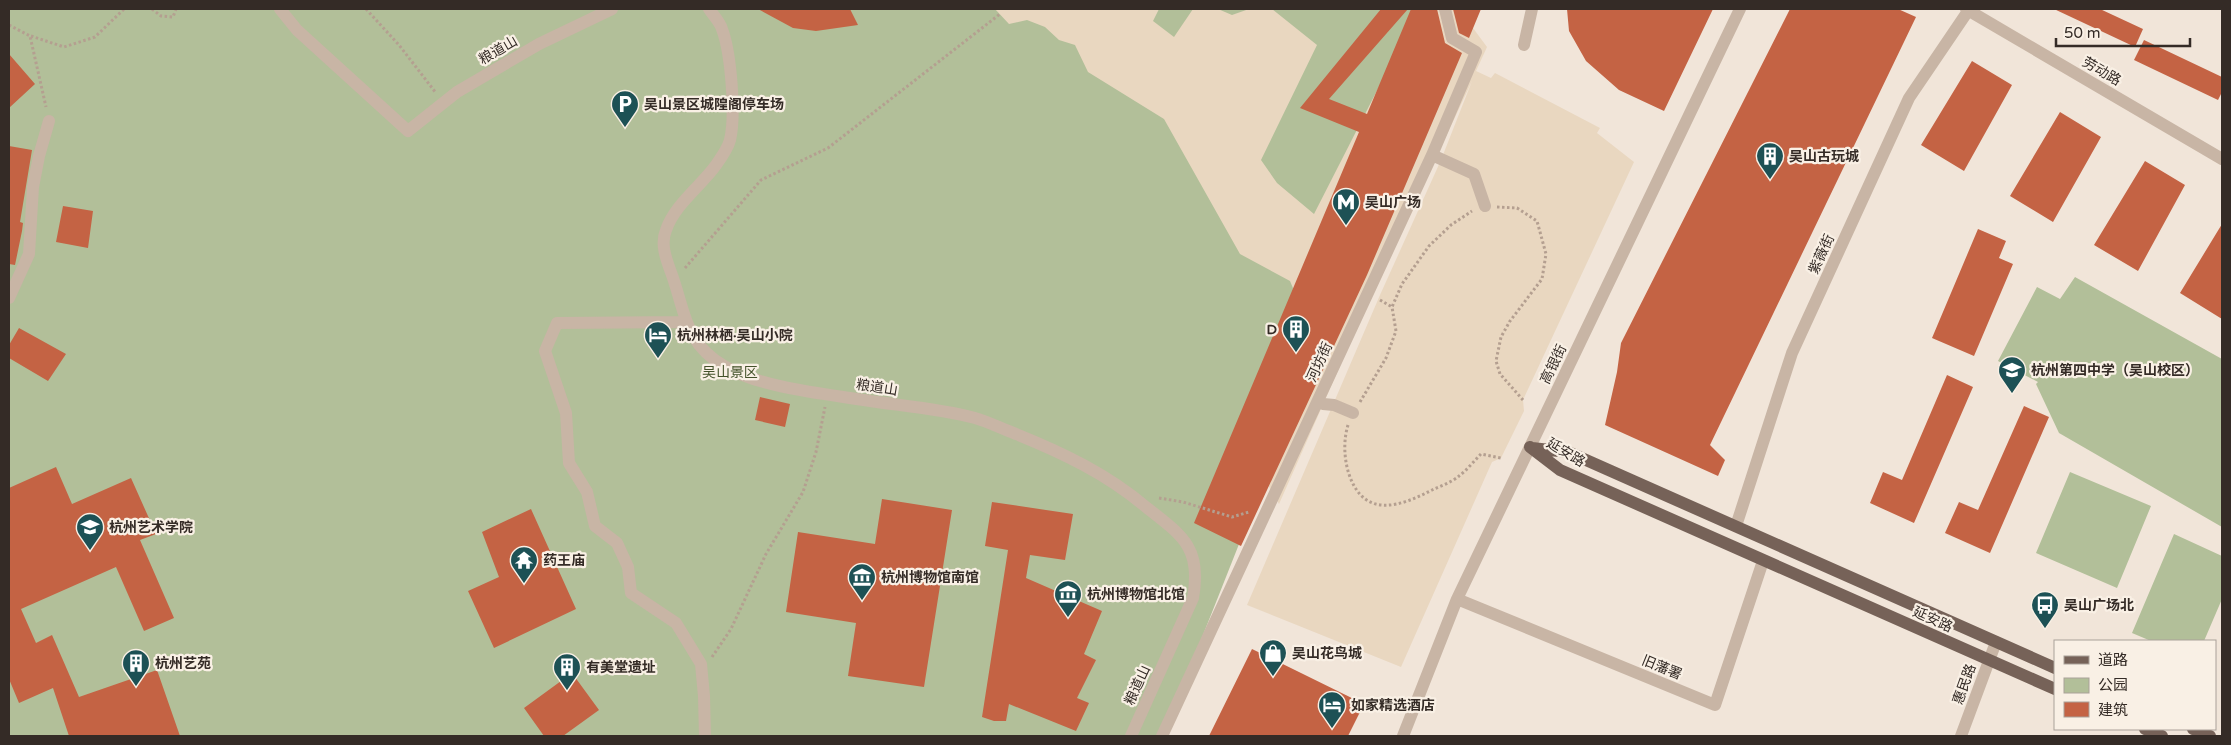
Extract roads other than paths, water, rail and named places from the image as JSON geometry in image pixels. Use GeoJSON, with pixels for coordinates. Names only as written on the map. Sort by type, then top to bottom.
{"type":"FeatureCollection","features":[{"type":"Feature","properties":{"kind":"main road","name":"延安路"},"geometry":{"type":"LineString","coordinates":[[1530,447],[1568,452],[2054,668]]}},
{"type":"Feature","properties":{"kind":"main road","name":"延安路"},"geometry":{"type":"LineString","coordinates":[[1530,447],[1560,470],[2054,689]]}},
{"type":"Feature","properties":{"kind":"main road"},"geometry":{"type":"LineString","coordinates":[[2147,730],[2162,736]]}},
{"type":"Feature","properties":{"kind":"main road"},"geometry":{"type":"LineString","coordinates":[[2195,730],[2210,736]]}},
{"type":"Feature","properties":{"kind":"street","name":"粮道山"},"geometry":{"type":"LineString","coordinates":[[280,9],[297,30],[408,131],[457,92],[539,44],[612,9]]}},
{"type":"Feature","properties":{"kind":"street","name":"粮道山"},"geometry":{"type":"LineString","coordinates":[[709,9],[722,27],[728,53],[732,111],[730,141],[717,164],[675,213],[665,231],[664,255],[685,322],[703,351],[724,367],[748,377],[828,394],[975,418],[1059,451],[1094,470],[1128,491],[1174,528],[1187,544],[1195,562],[1196,580],[1193,598],[1131,736]]}},
{"type":"Feature","properties":{"kind":"street","name":"河坊街"},"geometry":{"type":"LineString","coordinates":[[1162,736],[1432,155],[1476,52],[1452,38],[1445,9]]}},
{"type":"Feature","properties":{"kind":"street"},"geometry":{"type":"LineString","coordinates":[[1524,46],[1532,9]]}},
{"type":"Feature","properties":{"kind":"street","name":"高银街"},"geometry":{"type":"LineString","coordinates":[[1403,736],[1456,599],[1740,9]]}},
{"type":"Feature","properties":{"kind":"street","name":"劳动路"},"geometry":{"type":"LineString","coordinates":[[1967,10],[2222,159]]}},
{"type":"Feature","properties":{"kind":"street","name":"紫薇街"},"geometry":{"type":"LineString","coordinates":[[1736,526],[1792,354],[1909,98],[1967,10]]}},
{"type":"Feature","properties":{"kind":"street"},"geometry":{"type":"LineString","coordinates":[[9,298],[29,254],[33,187],[49,121]]}},
{"type":"Feature","properties":{"kind":"street"},"geometry":{"type":"LineString","coordinates":[[1432,155],[1474,174],[1485,206]]}},
{"type":"Feature","properties":{"kind":"street"},"geometry":{"type":"LineString","coordinates":[[685,322],[557,323],[545,351],[566,413],[569,463],[586,492],[595,526],[617,543],[628,566],[631,593],[676,623],[701,664],[705,736]]}},
{"type":"Feature","properties":{"kind":"street"},"geometry":{"type":"LineString","coordinates":[[1323,404],[1334,405],[1352,412]]}},
{"type":"Feature","properties":{"kind":"street","name":"旧藩署"},"geometry":{"type":"LineString","coordinates":[[1456,599],[1715,705],[1763,561]]}},
{"type":"Feature","properties":{"kind":"street","name":"惠民路"},"geometry":{"type":"LineString","coordinates":[[1961,736],[1996,642]]}},
{"type":"Feature","properties":{"kind":"place","name":"吴山景区城隍阁停车场"},"geometry":{"type":"Point","coordinates":[625,128]}},
{"type":"Feature","properties":{"kind":"place","name":"吴山古玩城"},"geometry":{"type":"Point","coordinates":[1770,180]}},
{"type":"Feature","properties":{"kind":"place","name":"吴山广场"},"geometry":{"type":"Point","coordinates":[1346,226]}},
{"type":"Feature","properties":{"kind":"place","name":"D"},"geometry":{"type":"Point","coordinates":[1296,353]}},
{"type":"Feature","properties":{"kind":"place","name":"杭州林栖·吴山小院"},"geometry":{"type":"Point","coordinates":[658,359]}},
{"type":"Feature","properties":{"kind":"place","name":"杭州第四中学（吴山校区）"},"geometry":{"type":"Point","coordinates":[2012,394]}},
{"type":"Feature","properties":{"kind":"place","name":"杭州艺术学院"},"geometry":{"type":"Point","coordinates":[90,551]}},
{"type":"Feature","properties":{"kind":"place","name":"药王庙"},"geometry":{"type":"Point","coordinates":[524,584]}},
{"type":"Feature","properties":{"kind":"place","name":"杭州博物馆南馆"},"geometry":{"type":"Point","coordinates":[862,601]}},
{"type":"Feature","properties":{"kind":"place","name":"杭州博物馆北馆"},"geometry":{"type":"Point","coordinates":[1068,618]}},
{"type":"Feature","properties":{"kind":"place","name":"吴山广场北"},"geometry":{"type":"Point","coordinates":[2045,629]}},
{"type":"Feature","properties":{"kind":"place","name":"吴山花鸟城"},"geometry":{"type":"Point","coordinates":[1273,677]}},
{"type":"Feature","properties":{"kind":"place","name":"杭州艺苑"},"geometry":{"type":"Point","coordinates":[136,687]}},
{"type":"Feature","properties":{"kind":"place","name":"有美堂遗址"},"geometry":{"type":"Point","coordinates":[567,691]}},
{"type":"Feature","properties":{"kind":"place","name":"如家精选酒店"},"geometry":{"type":"Point","coordinates":[1332,729]}},
{"type":"Feature","properties":{"kind":"park label","name":"吴山景区"},"geometry":{"type":"Point","coordinates":[730,372]}}]}
